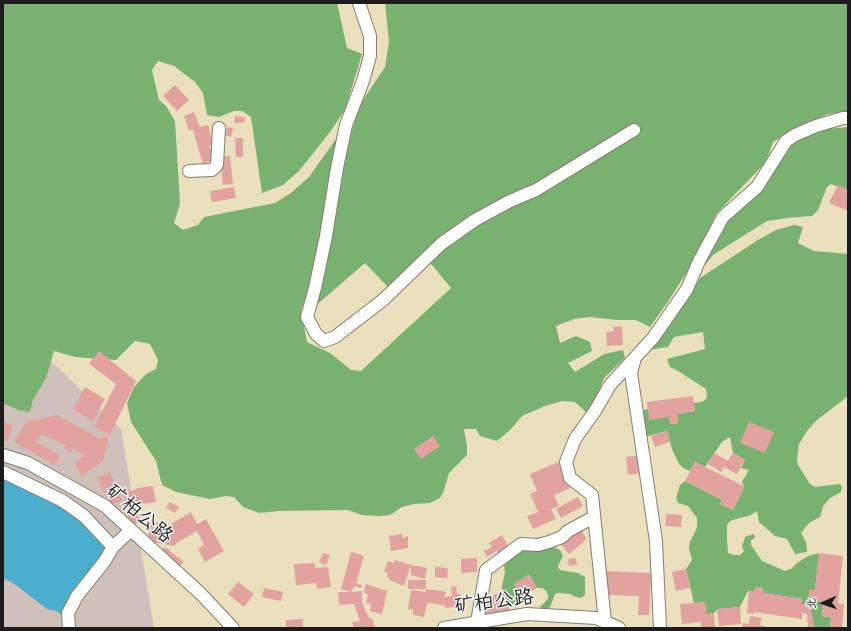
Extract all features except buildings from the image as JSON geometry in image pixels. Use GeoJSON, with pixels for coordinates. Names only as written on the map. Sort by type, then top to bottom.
{"type":"FeatureCollection","features":[{"type":"Feature","properties":{"kind":"street"},"geometry":{"type":"LineString","coordinates":[[359,3],[370,36],[370,56],[363,81],[346,125],[337,168],[326,236],[307,317],[316,334],[324,341],[335,337],[383,300],[441,244],[474,220],[510,201],[536,190],[634,130]]}},
{"type":"Feature","properties":{"kind":"street"},"geometry":{"type":"LineString","coordinates":[[605,622],[592,495],[570,478],[566,462],[575,439],[595,411],[610,385],[653,338],[687,289],[699,261],[723,217],[757,187],[786,141],[795,135],[816,126],[843,118],[848,118]]}},
{"type":"Feature","properties":{"kind":"street"},"geometry":{"type":"LineString","coordinates":[[189,172],[212,170],[217,165],[218,128]]}},
{"type":"Feature","properties":{"kind":"street"},"geometry":{"type":"LineString","coordinates":[[635,357],[631,373],[656,541],[660,628]]}},
{"type":"Feature","properties":{"kind":"street","name":"矿柏公路"},"geometry":{"type":"LineString","coordinates":[[5,459],[28,463],[105,506],[200,594],[233,628]]}},
{"type":"Feature","properties":{"kind":"street"},"geometry":{"type":"LineString","coordinates":[[3,472],[63,501],[84,516],[113,547]]}},
{"type":"Feature","properties":{"kind":"street"},"geometry":{"type":"LineString","coordinates":[[477,622],[486,570],[521,544],[538,545],[549,542],[562,537],[568,531],[594,517]]}},
{"type":"Feature","properties":{"kind":"street"},"geometry":{"type":"LineString","coordinates":[[69,628],[68,613],[77,596],[104,562],[113,547],[131,530]]}},
{"type":"Feature","properties":{"kind":"street","name":"矿柏公路"},"geometry":{"type":"LineString","coordinates":[[444,628],[464,626],[477,622],[527,614],[596,618],[619,628]]}},
{"type":"Feature","properties":{"kind":"shaded area"},"geometry":{"type":"Polygon","coordinates":[[[3,314],[121,429],[154,628],[3,628],[3,314]]]}},
{"type":"Feature","properties":{"kind":"green space"},"geometry":{"type":"Polygon","coordinates":[[[3,3],[337,3],[347,48],[362,54],[345,110],[330,132],[299,171],[283,185],[262,193],[251,117],[242,111],[234,111],[219,117],[207,115],[203,93],[195,82],[174,66],[158,61],[152,70],[159,100],[166,106],[175,121],[180,204],[174,223],[183,230],[198,225],[204,217],[275,203],[291,193],[309,177],[338,136],[313,277],[301,311],[307,342],[330,353],[351,370],[361,371],[451,288],[433,266],[423,257],[388,287],[365,263],[313,308],[325,274],[348,145],[359,106],[385,67],[389,42],[385,3],[848,3],[848,112],[828,114],[799,127],[773,142],[766,162],[716,214],[695,259],[650,327],[636,320],[590,317],[574,319],[556,326],[560,343],[576,336],[590,342],[592,351],[568,363],[575,372],[604,354],[623,350],[625,358],[604,378],[596,399],[587,413],[575,402],[562,401],[545,406],[522,416],[511,429],[497,441],[480,436],[476,429],[464,429],[467,455],[449,473],[440,498],[430,503],[414,504],[402,507],[390,515],[379,516],[362,515],[348,510],[279,511],[259,513],[243,507],[234,497],[226,496],[210,499],[176,492],[162,485],[156,461],[131,422],[127,403],[134,387],[146,374],[156,369],[158,360],[150,344],[135,341],[116,360],[75,357],[54,351],[46,378],[33,400],[30,412],[18,410],[3,403],[3,3]]]}},
{"type":"Feature","properties":{"kind":"green space"},"geometry":{"type":"Polygon","coordinates":[[[848,127],[848,190],[831,184],[827,187],[818,210],[812,216],[767,221],[713,255],[706,264],[702,265],[719,231],[788,147],[801,139],[825,129],[848,127]]]}},
{"type":"Feature","properties":{"kind":"green space"},"geometry":{"type":"Polygon","coordinates":[[[794,225],[803,227],[798,243],[814,251],[848,254],[848,396],[817,420],[807,431],[799,444],[797,459],[798,465],[810,484],[815,487],[840,484],[842,487],[841,492],[830,498],[823,506],[820,517],[809,523],[801,533],[806,542],[807,552],[795,554],[787,539],[775,536],[759,522],[757,511],[749,516],[730,521],[727,525],[728,553],[740,555],[744,551],[742,547],[745,537],[754,534],[755,538],[751,540],[751,545],[762,561],[785,571],[791,569],[808,556],[819,553],[815,590],[810,590],[808,600],[823,602],[822,616],[831,617],[830,628],[814,628],[810,606],[802,604],[802,599],[763,593],[763,588],[755,587],[754,592],[748,591],[740,607],[718,609],[714,613],[706,614],[705,602],[694,603],[686,569],[692,560],[689,548],[690,541],[697,527],[697,518],[688,506],[678,503],[676,498],[680,485],[685,481],[722,500],[720,504],[733,510],[744,487],[742,482],[749,470],[741,468],[745,460],[733,453],[730,437],[722,442],[705,467],[695,462],[690,471],[683,468],[679,464],[672,449],[667,431],[644,437],[640,411],[648,409],[669,417],[670,424],[678,423],[677,414],[695,411],[694,403],[702,402],[707,398],[706,389],[670,367],[667,359],[705,349],[703,332],[674,337],[668,347],[648,350],[675,316],[700,278],[758,240],[776,230],[794,225]]]}},
{"type":"Feature","properties":{"kind":"green space"},"geometry":{"type":"Polygon","coordinates":[[[552,546],[560,550],[563,556],[558,567],[560,570],[578,573],[585,577],[585,595],[581,598],[570,594],[555,594],[550,607],[546,610],[542,610],[540,607],[548,599],[548,595],[542,588],[537,588],[529,575],[514,584],[522,597],[522,601],[508,606],[502,592],[502,586],[505,572],[504,567],[510,551],[552,546]]]}},
{"type":"Feature","properties":{"kind":"water"},"geometry":{"type":"Polygon","coordinates":[[[3,478],[50,500],[67,511],[87,528],[107,551],[82,580],[71,597],[63,616],[56,611],[47,609],[13,583],[3,578],[3,478]]]}}]}
